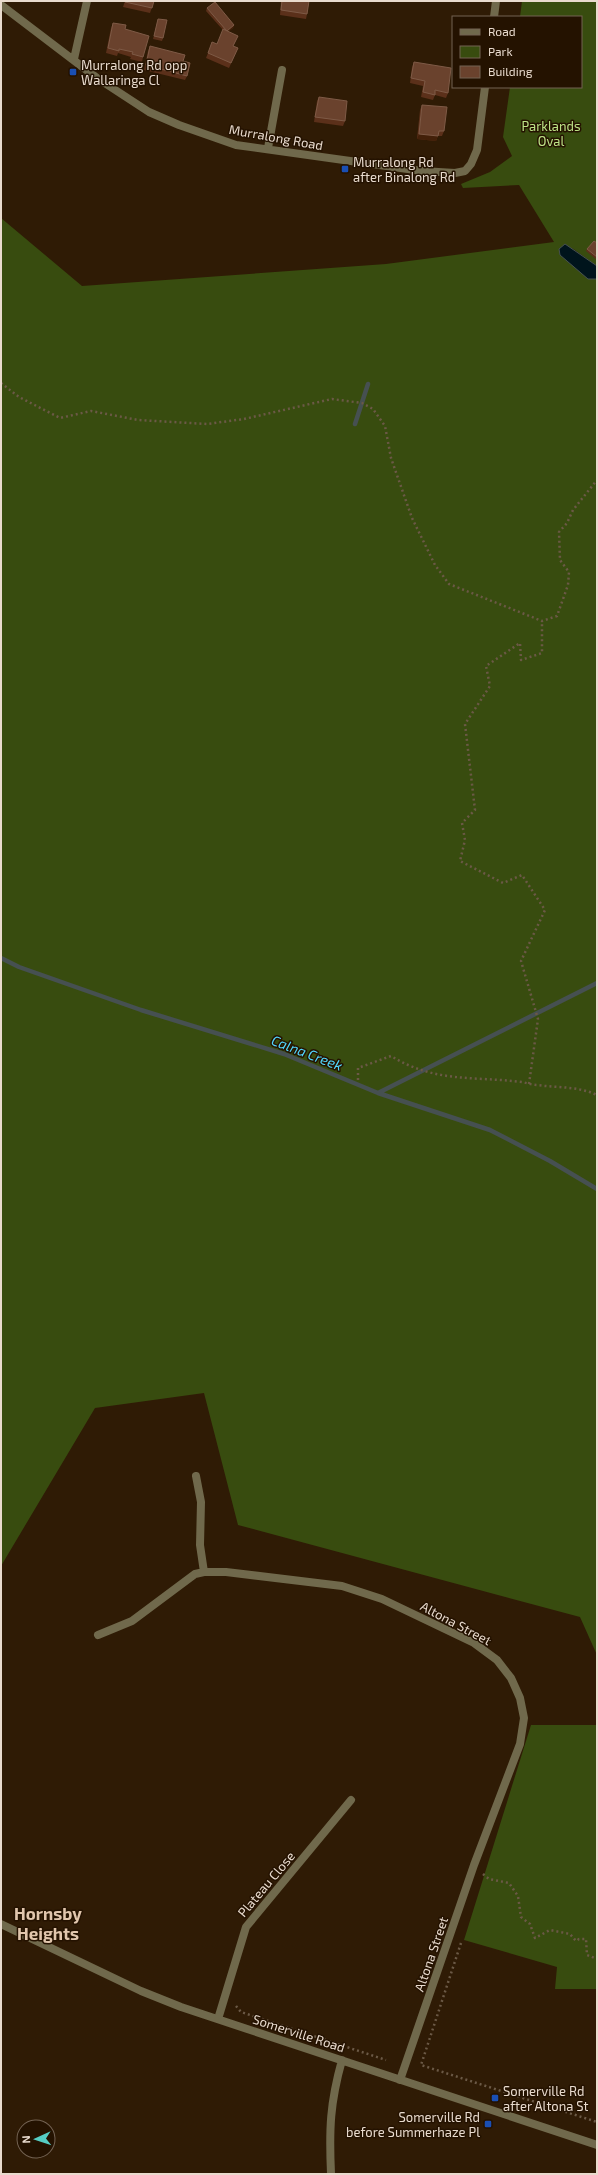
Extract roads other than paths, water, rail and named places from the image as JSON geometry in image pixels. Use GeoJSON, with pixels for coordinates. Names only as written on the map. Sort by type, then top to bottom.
{"type":"FeatureCollection","features":[{"type":"Feature","properties":{"kind":"street"},"geometry":{"type":"LineString","coordinates":[[74,59],[87,1]]}},
{"type":"Feature","properties":{"kind":"street"},"geometry":{"type":"LineString","coordinates":[[494,16],[496,1]]}},
{"type":"Feature","properties":{"kind":"street","name":"Murralong Road"},"geometry":{"type":"LineString","coordinates":[[1,4],[97,78],[149,112],[220,140],[236,144],[442,174],[465,171],[471,164],[477,150],[485,88]]}},
{"type":"Feature","properties":{"kind":"street"},"geometry":{"type":"LineString","coordinates":[[268,148],[282,70]]}},
{"type":"Feature","properties":{"kind":"street"},"geometry":{"type":"LineString","coordinates":[[196,1476],[201,1502],[200,1545],[204,1572]]}},
{"type":"Feature","properties":{"kind":"street","name":"Altona Street"},"geometry":{"type":"LineString","coordinates":[[98,1635],[132,1621],[190,1577],[204,1572],[226,1572],[342,1586],[382,1599],[474,1643],[497,1660],[514,1685],[520,1698],[524,1718],[520,1744],[474,1865],[400,2080]]}},
{"type":"Feature","properties":{"kind":"street","name":"Plateau Close"},"geometry":{"type":"LineString","coordinates":[[218,2019],[246,1927],[351,1800]]}},
{"type":"Feature","properties":{"kind":"street","name":"Somerville Road"},"geometry":{"type":"LineString","coordinates":[[1,1924],[141,1991],[218,2019],[597,2145]]}},
{"type":"Feature","properties":{"kind":"street"},"geometry":{"type":"LineString","coordinates":[[331,2174],[329,2132],[331,2110],[333,2094],[342,2060]]}},
{"type":"Feature","properties":{"kind":"water"},"geometry":{"type":"Polygon","coordinates":[[[565,244],[597,266],[597,279],[588,279],[560,255],[559,249],[565,244]]]}},
{"type":"Feature","properties":{"kind":"waterway"},"geometry":{"type":"LineString","coordinates":[[355,424],[368,384]]}},
{"type":"Feature","properties":{"kind":"waterway","name":"Calna Creek"},"geometry":{"type":"LineString","coordinates":[[1,958],[19,967],[141,1010],[284,1054],[378,1093],[490,1130],[550,1161],[597,1189]]}},
{"type":"Feature","properties":{"kind":"waterway"},"geometry":{"type":"LineString","coordinates":[[378,1093],[597,983]]}},
{"type":"Feature","properties":{"kind":"place","name":"Murralong Rd opp Wallaringa Cl"},"geometry":{"type":"Point","coordinates":[73,72]}},
{"type":"Feature","properties":{"kind":"place","name":"Murralong Rd after Binalong Rd"},"geometry":{"type":"Point","coordinates":[345,169]}},
{"type":"Feature","properties":{"kind":"place","name":"Somerville Rd after Altona St"},"geometry":{"type":"Point","coordinates":[495,2098]}},
{"type":"Feature","properties":{"kind":"place","name":"Somerville Rd before Summerhaze Pl"},"geometry":{"type":"Point","coordinates":[488,2124]}},
{"type":"Feature","properties":{"kind":"district","name":"Hornsby Heights"},"geometry":{"type":"Point","coordinates":[48,1924]}},
{"type":"Feature","properties":{"kind":"park label","name":"Parklands Oval"},"geometry":{"type":"Point","coordinates":[551,134]}}]}
